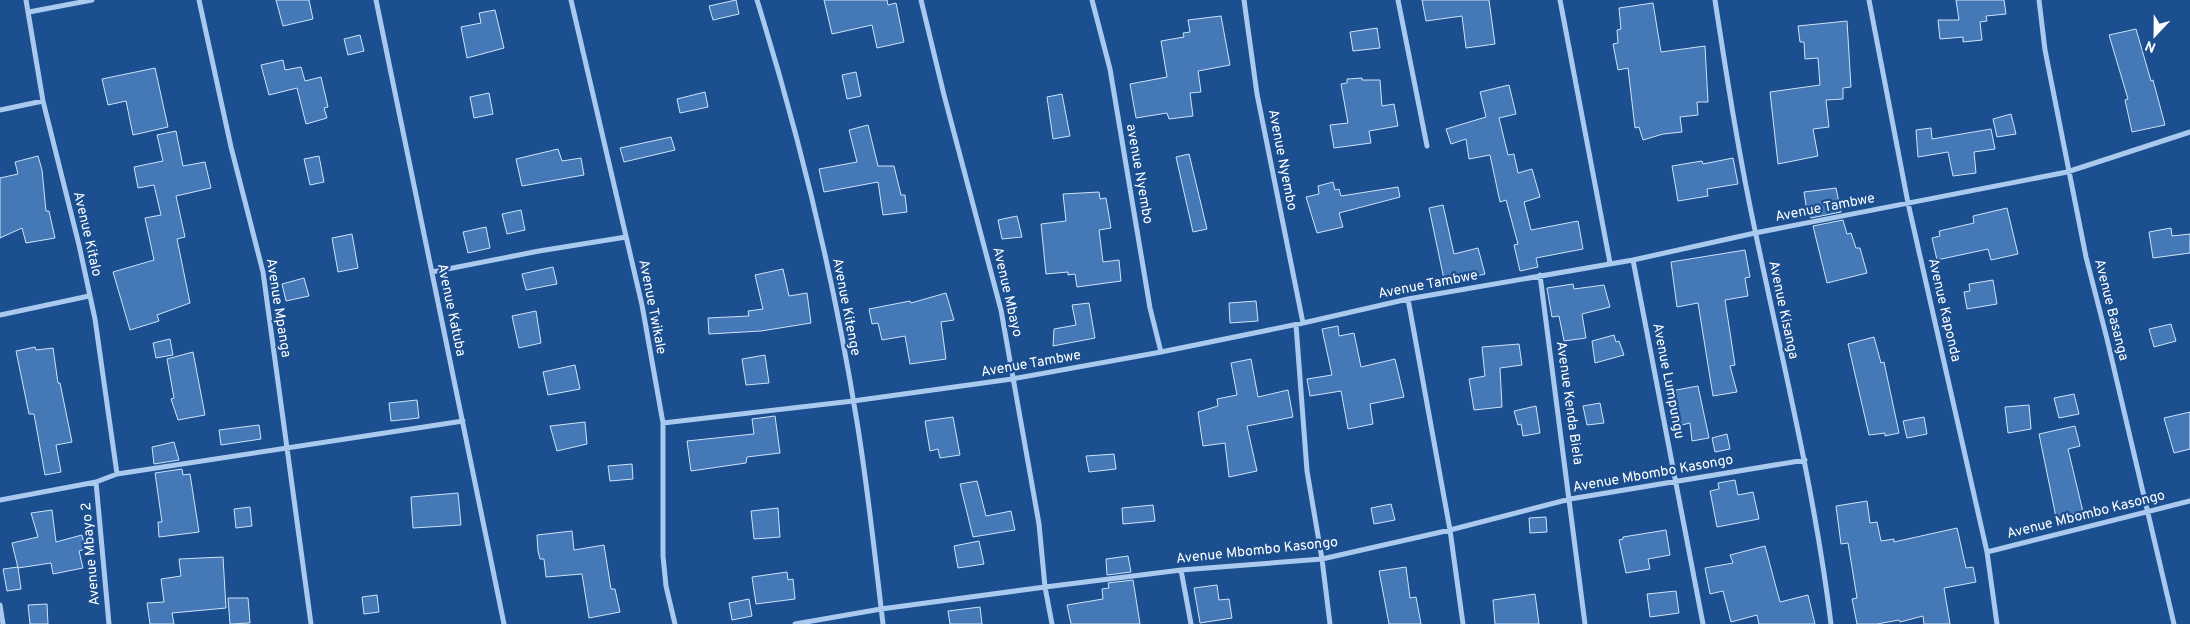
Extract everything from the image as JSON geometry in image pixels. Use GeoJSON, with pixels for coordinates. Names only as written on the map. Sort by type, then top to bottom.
{"type":"FeatureCollection","features":[{"type":"Feature","properties":{"kind":"street","name":"Avenue Kitalo"},"geometry":{"type":"LineString","coordinates":[[26,0],[30,12],[43,101],[90,296],[117,474]]}},
{"type":"Feature","properties":{"kind":"street"},"geometry":{"type":"LineString","coordinates":[[30,12],[92,0]]}},
{"type":"Feature","properties":{"kind":"street","name":"Avenue Mpanga"},"geometry":{"type":"LineString","coordinates":[[199,0],[232,147],[263,272],[310,624]]}},
{"type":"Feature","properties":{"kind":"street","name":"Avenue Katuba"},"geometry":{"type":"LineString","coordinates":[[376,0],[504,624]]}},
{"type":"Feature","properties":{"kind":"street","name":"Avenue Twikale"},"geometry":{"type":"LineString","coordinates":[[571,0],[642,305],[663,423],[663,556],[666,586],[675,624]]}},
{"type":"Feature","properties":{"kind":"street","name":"Avenue Kitenge"},"geometry":{"type":"LineString","coordinates":[[757,0],[778,66],[819,224],[853,401],[883,624]]}},
{"type":"Feature","properties":{"kind":"street","name":"Avenue Mbayo"},"geometry":{"type":"LineString","coordinates":[[922,0],[944,95],[1002,310],[1012,379],[1039,524],[1045,587],[1052,624]]}},
{"type":"Feature","properties":{"kind":"street","name":"avenue Nyembo"},"geometry":{"type":"LineString","coordinates":[[1092,0],[1110,69],[1149,298],[1161,352]]}},
{"type":"Feature","properties":{"kind":"street","name":"Avenue Nyembo"},"geometry":{"type":"LineString","coordinates":[[1244,0],[1257,94],[1303,323]]}},
{"type":"Feature","properties":{"kind":"street"},"geometry":{"type":"LineString","coordinates":[[1398,0],[1427,146]]}},
{"type":"Feature","properties":{"kind":"street"},"geometry":{"type":"LineString","coordinates":[[1560,0],[1610,263]]}},
{"type":"Feature","properties":{"kind":"street","name":"Avenue Kisanga"},"geometry":{"type":"LineString","coordinates":[[1715,0],[1736,133],[1755,233],[1804,460],[1832,624]]}},
{"type":"Feature","properties":{"kind":"street","name":"Avenue Kaponda"},"geometry":{"type":"LineString","coordinates":[[1869,0],[1908,203],[1987,552],[1997,624]]}},
{"type":"Feature","properties":{"kind":"street","name":"Avenue Basanga"},"geometry":{"type":"LineString","coordinates":[[2039,0],[2044,50],[2067,172],[2174,624]]}},
{"type":"Feature","properties":{"kind":"street"},"geometry":{"type":"LineString","coordinates":[[0,110],[43,101]]}},
{"type":"Feature","properties":{"kind":"street","name":"Avenue Tambwe"},"geometry":{"type":"LineString","coordinates":[[663,423],[853,401],[1012,379],[1161,352],[1296,325],[1408,298],[1633,260],[1755,233],[2067,172],[2190,132]]}},
{"type":"Feature","properties":{"kind":"street"},"geometry":{"type":"LineString","coordinates":[[432,272],[539,251],[626,237]]}},
{"type":"Feature","properties":{"kind":"street","name":"Avenue Lumpungu"},"geometry":{"type":"LineString","coordinates":[[1633,260],[1703,624]]}},
{"type":"Feature","properties":{"kind":"street","name":"Avenue Kenda Biela"},"geometry":{"type":"LineString","coordinates":[[1540,275],[1586,624]]}},
{"type":"Feature","properties":{"kind":"street"},"geometry":{"type":"LineString","coordinates":[[0,314],[90,296]]}},
{"type":"Feature","properties":{"kind":"street"},"geometry":{"type":"LineString","coordinates":[[1408,298],[1450,530],[1463,624]]}},
{"type":"Feature","properties":{"kind":"street"},"geometry":{"type":"LineString","coordinates":[[1296,325],[1307,470],[1322,559],[1330,624]]}},
{"type":"Feature","properties":{"kind":"street"},"geometry":{"type":"LineString","coordinates":[[0,500],[96,482],[117,474],[463,421]]}},
{"type":"Feature","properties":{"kind":"street","name":"Avenue Mbombo Kasongo"},"geometry":{"type":"LineString","coordinates":[[795,624],[881,609],[1181,570],[1322,559],[1450,530],[1570,499],[1804,460]]}},
{"type":"Feature","properties":{"kind":"street","name":"Avenue Mbayo 2"},"geometry":{"type":"LineString","coordinates":[[96,482],[109,624]]}},
{"type":"Feature","properties":{"kind":"street","name":"Avenue Mbombo Kasongo"},"geometry":{"type":"LineString","coordinates":[[1987,552],[2190,501]]}},
{"type":"Feature","properties":{"kind":"street"},"geometry":{"type":"LineString","coordinates":[[1181,570],[1191,624]]}},
{"type":"Feature","properties":{"kind":"street"},"geometry":{"type":"LineString","coordinates":[[0,605],[3,624]]}},
{"type":"Feature","properties":{"kind":"building"},"geometry":{"type":"Polygon","coordinates":[[[276,0],[309,0],[313,19],[283,26],[276,0]]]}},
{"type":"Feature","properties":{"kind":"building"},"geometry":{"type":"Polygon","coordinates":[[[736,0],[739,14],[713,20],[709,6],[736,0]]]}},
{"type":"Feature","properties":{"kind":"building"},"geometry":{"type":"Polygon","coordinates":[[[824,0],[887,0],[888,5],[896,3],[904,42],[877,48],[872,25],[832,34],[824,0]]]}},
{"type":"Feature","properties":{"kind":"building"},"geometry":{"type":"Polygon","coordinates":[[[1422,0],[1489,0],[1495,44],[1466,48],[1462,16],[1426,21],[1422,0]]]}},
{"type":"Feature","properties":{"kind":"building"},"geometry":{"type":"Polygon","coordinates":[[[1956,0],[2004,0],[2006,14],[1986,16],[1987,21],[1980,22],[1982,40],[1963,42],[1963,37],[1940,39],[1938,20],[1959,20],[1956,0]]]}},
{"type":"Feature","properties":{"kind":"building"},"geometry":{"type":"Polygon","coordinates":[[[1653,3],[1661,52],[1705,46],[1708,102],[1697,102],[1698,115],[1680,117],[1682,132],[1663,134],[1643,140],[1639,127],[1635,128],[1628,68],[1618,70],[1613,44],[1618,43],[1617,30],[1621,29],[1619,8],[1653,3]]]}},
{"type":"Feature","properties":{"kind":"building"},"geometry":{"type":"Polygon","coordinates":[[[495,10],[504,48],[467,58],[461,27],[481,23],[479,13],[495,10]]]}},
{"type":"Feature","properties":{"kind":"building"},"geometry":{"type":"Polygon","coordinates":[[[1221,16],[1230,65],[1198,71],[1201,92],[1190,93],[1193,116],[1169,119],[1167,113],[1136,118],[1130,84],[1167,77],[1161,41],[1184,37],[1183,33],[1190,32],[1188,20],[1221,16]]]}},
{"type":"Feature","properties":{"kind":"building"},"geometry":{"type":"Polygon","coordinates":[[[1847,21],[1851,87],[1843,88],[1843,99],[1826,100],[1829,127],[1813,129],[1818,156],[1778,164],[1770,92],[1820,85],[1818,58],[1805,59],[1804,42],[1800,42],[1798,26],[1847,21]]]}},
{"type":"Feature","properties":{"kind":"building"},"geometry":{"type":"Polygon","coordinates":[[[1377,28],[1380,48],[1353,51],[1350,32],[1377,28]]]}},
{"type":"Feature","properties":{"kind":"building"},"geometry":{"type":"Polygon","coordinates":[[[2136,29],[2151,81],[2153,80],[2165,125],[2132,132],[2125,100],[2128,99],[2109,35],[2136,29]]]}},
{"type":"Feature","properties":{"kind":"building"},"geometry":{"type":"Polygon","coordinates":[[[360,35],[364,51],[348,55],[344,39],[360,35]]]}},
{"type":"Feature","properties":{"kind":"building"},"geometry":{"type":"Polygon","coordinates":[[[283,60],[285,70],[301,67],[305,81],[321,77],[328,107],[324,108],[327,118],[306,124],[297,88],[269,95],[261,65],[283,60]]]}},
{"type":"Feature","properties":{"kind":"building"},"geometry":{"type":"Polygon","coordinates":[[[155,68],[168,127],[133,135],[126,101],[108,105],[102,79],[155,68]]]}},
{"type":"Feature","properties":{"kind":"building"},"geometry":{"type":"Polygon","coordinates":[[[856,72],[861,96],[847,99],[842,75],[856,72]]]}},
{"type":"Feature","properties":{"kind":"building"},"geometry":{"type":"Polygon","coordinates":[[[1362,78],[1362,80],[1380,80],[1382,106],[1394,104],[1398,126],[1369,131],[1371,143],[1334,148],[1330,125],[1348,123],[1341,84],[1347,83],[1347,79],[1362,78]]]}},
{"type":"Feature","properties":{"kind":"building"},"geometry":{"type":"Polygon","coordinates":[[[1509,85],[1516,114],[1499,118],[1508,155],[1514,154],[1518,173],[1532,169],[1540,197],[1524,202],[1531,230],[1578,221],[1583,249],[1536,258],[1538,267],[1520,271],[1514,245],[1518,244],[1506,200],[1500,202],[1490,155],[1469,159],[1466,139],[1451,144],[1446,129],[1486,117],[1480,92],[1509,85]]]}},
{"type":"Feature","properties":{"kind":"building"},"geometry":{"type":"Polygon","coordinates":[[[705,92],[708,107],[680,113],[677,99],[705,92]]]}},
{"type":"Feature","properties":{"kind":"building"},"geometry":{"type":"Polygon","coordinates":[[[489,93],[493,114],[474,118],[470,97],[489,93]]]}},
{"type":"Feature","properties":{"kind":"building"},"geometry":{"type":"Polygon","coordinates":[[[1062,94],[1070,136],[1053,139],[1047,97],[1062,94]]]}},
{"type":"Feature","properties":{"kind":"building"},"geometry":{"type":"Polygon","coordinates":[[[2011,114],[2016,134],[1997,137],[1993,119],[2011,114]]]}},
{"type":"Feature","properties":{"kind":"building"},"geometry":{"type":"Polygon","coordinates":[[[868,125],[878,166],[894,166],[901,195],[905,195],[907,212],[883,215],[878,182],[824,192],[819,169],[857,162],[849,130],[868,125]]]}},
{"type":"Feature","properties":{"kind":"building"},"geometry":{"type":"Polygon","coordinates":[[[1931,128],[1932,139],[1991,129],[1995,149],[1974,152],[1976,173],[1953,176],[1948,152],[1918,157],[1916,130],[1931,128]]]}},
{"type":"Feature","properties":{"kind":"building"},"geometry":{"type":"Polygon","coordinates":[[[176,131],[183,166],[205,162],[211,188],[176,196],[185,237],[177,239],[190,303],[157,315],[159,321],[130,330],[113,272],[154,260],[145,218],[161,215],[154,185],[138,188],[134,167],[163,161],[157,135],[176,131]]]}},
{"type":"Feature","properties":{"kind":"building"},"geometry":{"type":"Polygon","coordinates":[[[671,137],[675,150],[624,162],[620,148],[671,137]]]}},
{"type":"Feature","properties":{"kind":"building"},"geometry":{"type":"Polygon","coordinates":[[[558,149],[562,161],[581,158],[584,175],[522,186],[516,159],[558,149]]]}},
{"type":"Feature","properties":{"kind":"building"},"geometry":{"type":"Polygon","coordinates":[[[1189,154],[1207,229],[1193,232],[1176,157],[1189,154]]]}},
{"type":"Feature","properties":{"kind":"building"},"geometry":{"type":"Polygon","coordinates":[[[38,156],[42,170],[46,211],[49,211],[55,238],[26,243],[22,228],[0,238],[0,178],[18,174],[15,162],[38,156]]]}},
{"type":"Feature","properties":{"kind":"building"},"geometry":{"type":"Polygon","coordinates":[[[319,156],[324,182],[310,185],[304,159],[319,156]]]}},
{"type":"Feature","properties":{"kind":"building"},"geometry":{"type":"Polygon","coordinates":[[[1733,158],[1738,184],[1707,189],[1708,196],[1678,201],[1672,166],[1702,161],[1703,164],[1733,158]]]}},
{"type":"Feature","properties":{"kind":"building"},"geometry":{"type":"Polygon","coordinates":[[[1333,182],[1335,190],[1339,189],[1341,196],[1398,187],[1400,197],[1339,213],[1343,227],[1317,233],[1306,197],[1319,194],[1318,186],[1333,182]]]}},
{"type":"Feature","properties":{"kind":"building"},"geometry":{"type":"Polygon","coordinates":[[[1836,188],[1841,212],[1811,218],[1809,212],[1807,212],[1804,192],[1836,188]]]}},
{"type":"Feature","properties":{"kind":"building"},"geometry":{"type":"Polygon","coordinates":[[[1099,192],[1100,199],[1106,198],[1111,228],[1099,230],[1103,262],[1119,260],[1121,281],[1077,287],[1075,274],[1068,275],[1068,272],[1046,274],[1041,224],[1066,221],[1063,194],[1099,192]]]}},
{"type":"Feature","properties":{"kind":"building"},"geometry":{"type":"Polygon","coordinates":[[[1443,205],[1454,254],[1478,248],[1485,274],[1445,284],[1429,208],[1443,205]]]}},
{"type":"Feature","properties":{"kind":"building"},"geometry":{"type":"Polygon","coordinates":[[[2007,208],[2018,254],[1991,260],[1988,249],[1937,260],[1932,238],[1940,236],[1939,231],[1974,223],[1973,216],[2007,208]]]}},
{"type":"Feature","properties":{"kind":"building"},"geometry":{"type":"Polygon","coordinates":[[[521,210],[525,230],[507,234],[502,214],[521,210]]]}},
{"type":"Feature","properties":{"kind":"building"},"geometry":{"type":"Polygon","coordinates":[[[1017,216],[1022,237],[1002,239],[998,220],[1017,216]]]}},
{"type":"Feature","properties":{"kind":"building"},"geometry":{"type":"Polygon","coordinates":[[[1843,220],[1847,234],[1851,233],[1856,248],[1860,248],[1867,273],[1827,283],[1813,226],[1843,220]]]}},
{"type":"Feature","properties":{"kind":"building"},"geometry":{"type":"Polygon","coordinates":[[[486,227],[490,248],[468,253],[463,232],[486,227]]]}},
{"type":"Feature","properties":{"kind":"building"},"geometry":{"type":"Polygon","coordinates":[[[2171,228],[2172,236],[2190,234],[2190,253],[2153,258],[2149,232],[2171,228]]]}},
{"type":"Feature","properties":{"kind":"building"},"geometry":{"type":"Polygon","coordinates":[[[352,234],[358,268],[338,272],[332,238],[352,234]]]}},
{"type":"Feature","properties":{"kind":"building"},"geometry":{"type":"Polygon","coordinates":[[[1745,250],[1750,277],[1745,278],[1748,296],[1725,300],[1735,365],[1730,366],[1737,392],[1713,396],[1698,303],[1677,307],[1671,262],[1745,250]]]}},
{"type":"Feature","properties":{"kind":"building"},"geometry":{"type":"Polygon","coordinates":[[[553,267],[557,284],[526,290],[522,274],[553,267]]]}},
{"type":"Feature","properties":{"kind":"building"},"geometry":{"type":"Polygon","coordinates":[[[783,269],[789,296],[807,293],[811,323],[761,331],[709,334],[708,318],[749,316],[748,311],[763,309],[755,275],[783,269]]]}},
{"type":"Feature","properties":{"kind":"building"},"geometry":{"type":"Polygon","coordinates":[[[304,278],[309,296],[286,301],[282,284],[304,278]]]}},
{"type":"Feature","properties":{"kind":"building"},"geometry":{"type":"Polygon","coordinates":[[[1993,280],[1997,304],[1967,309],[1964,292],[1970,291],[1969,284],[1993,280]]]}},
{"type":"Feature","properties":{"kind":"building"},"geometry":{"type":"Polygon","coordinates":[[[1573,284],[1574,289],[1604,285],[1610,307],[1582,314],[1586,338],[1564,341],[1559,316],[1552,317],[1547,288],[1573,284]]]}},
{"type":"Feature","properties":{"kind":"building"},"geometry":{"type":"Polygon","coordinates":[[[946,293],[954,320],[941,322],[946,359],[910,364],[905,336],[882,340],[878,323],[872,324],[869,309],[910,301],[911,303],[946,293]]]}},
{"type":"Feature","properties":{"kind":"building"},"geometry":{"type":"Polygon","coordinates":[[[1256,301],[1258,321],[1230,323],[1229,303],[1256,301]]]}},
{"type":"Feature","properties":{"kind":"building"},"geometry":{"type":"Polygon","coordinates":[[[1089,303],[1095,338],[1053,346],[1054,329],[1076,325],[1072,305],[1089,303]]]}},
{"type":"Feature","properties":{"kind":"building"},"geometry":{"type":"Polygon","coordinates":[[[536,311],[541,343],[519,348],[512,316],[536,311]]]}},
{"type":"Feature","properties":{"kind":"building"},"geometry":{"type":"Polygon","coordinates":[[[2171,324],[2176,341],[2154,347],[2149,329],[2171,324]]]}},
{"type":"Feature","properties":{"kind":"building"},"geometry":{"type":"Polygon","coordinates":[[[1338,326],[1339,336],[1354,333],[1361,367],[1395,359],[1404,397],[1370,404],[1373,424],[1348,429],[1341,391],[1310,396],[1307,379],[1332,375],[1322,329],[1338,326]]]}},
{"type":"Feature","properties":{"kind":"building"},"geometry":{"type":"Polygon","coordinates":[[[1614,335],[1616,342],[1619,341],[1624,355],[1595,363],[1592,341],[1614,335]]]}},
{"type":"Feature","properties":{"kind":"building"},"geometry":{"type":"Polygon","coordinates":[[[1874,337],[1881,363],[1884,362],[1899,433],[1885,436],[1885,433],[1869,435],[1848,344],[1874,337]]]}},
{"type":"Feature","properties":{"kind":"building"},"geometry":{"type":"Polygon","coordinates":[[[170,339],[173,355],[156,358],[153,343],[170,339]]]}},
{"type":"Feature","properties":{"kind":"building"},"geometry":{"type":"Polygon","coordinates":[[[1519,344],[1522,365],[1500,368],[1502,407],[1474,410],[1469,379],[1485,376],[1482,347],[1519,344]]]}},
{"type":"Feature","properties":{"kind":"building"},"geometry":{"type":"Polygon","coordinates":[[[35,347],[36,350],[53,348],[58,383],[60,383],[72,442],[56,445],[61,472],[45,475],[34,414],[29,414],[16,351],[35,347]]]}},
{"type":"Feature","properties":{"kind":"building"},"geometry":{"type":"Polygon","coordinates":[[[193,352],[205,415],[178,420],[171,399],[174,398],[167,359],[193,352]]]}},
{"type":"Feature","properties":{"kind":"building"},"geometry":{"type":"Polygon","coordinates":[[[765,355],[769,383],[746,385],[742,359],[765,355]]]}},
{"type":"Feature","properties":{"kind":"building"},"geometry":{"type":"Polygon","coordinates":[[[1251,359],[1258,397],[1288,390],[1293,417],[1247,426],[1257,471],[1229,477],[1225,443],[1203,446],[1198,412],[1218,406],[1217,399],[1237,395],[1231,363],[1251,359]]]}},
{"type":"Feature","properties":{"kind":"building"},"geometry":{"type":"Polygon","coordinates":[[[575,365],[580,389],[548,395],[543,372],[575,365]]]}},
{"type":"Feature","properties":{"kind":"building"},"geometry":{"type":"Polygon","coordinates":[[[1698,386],[1709,438],[1692,441],[1690,423],[1678,426],[1671,391],[1698,386]]]}},
{"type":"Feature","properties":{"kind":"building"},"geometry":{"type":"Polygon","coordinates":[[[2074,394],[2079,414],[2059,418],[2054,398],[2074,394]]]}},
{"type":"Feature","properties":{"kind":"building"},"geometry":{"type":"Polygon","coordinates":[[[417,400],[419,418],[391,421],[389,403],[417,400]]]}},
{"type":"Feature","properties":{"kind":"building"},"geometry":{"type":"Polygon","coordinates":[[[1600,403],[1604,423],[1587,425],[1583,406],[1600,403]]]}},
{"type":"Feature","properties":{"kind":"building"},"geometry":{"type":"Polygon","coordinates":[[[2029,405],[2031,429],[2008,433],[2005,407],[2029,405]]]}},
{"type":"Feature","properties":{"kind":"building"},"geometry":{"type":"Polygon","coordinates":[[[1536,406],[1540,433],[1523,436],[1521,424],[1518,425],[1514,411],[1536,406]]]}},
{"type":"Feature","properties":{"kind":"building"},"geometry":{"type":"Polygon","coordinates":[[[2190,412],[2190,449],[2174,453],[2164,418],[2190,412]]]}},
{"type":"Feature","properties":{"kind":"building"},"geometry":{"type":"Polygon","coordinates":[[[775,416],[780,453],[747,457],[746,463],[691,471],[687,441],[754,434],[752,419],[775,416]]]}},
{"type":"Feature","properties":{"kind":"building"},"geometry":{"type":"Polygon","coordinates":[[[953,417],[960,455],[940,458],[938,449],[930,451],[925,421],[953,417]]]}},
{"type":"Feature","properties":{"kind":"building"},"geometry":{"type":"Polygon","coordinates":[[[1924,417],[1927,434],[1907,438],[1903,421],[1924,417]]]}},
{"type":"Feature","properties":{"kind":"building"},"geometry":{"type":"Polygon","coordinates":[[[585,422],[587,444],[557,451],[550,426],[585,422]]]}},
{"type":"Feature","properties":{"kind":"building"},"geometry":{"type":"Polygon","coordinates":[[[259,425],[261,439],[221,445],[219,430],[259,425]]]}},
{"type":"Feature","properties":{"kind":"building"},"geometry":{"type":"Polygon","coordinates":[[[2075,426],[2080,446],[2068,449],[2083,512],[2056,517],[2039,434],[2075,426]]]}},
{"type":"Feature","properties":{"kind":"building"},"geometry":{"type":"Polygon","coordinates":[[[1727,434],[1730,449],[1715,452],[1712,438],[1727,434]]]}},
{"type":"Feature","properties":{"kind":"building"},"geometry":{"type":"Polygon","coordinates":[[[174,442],[179,460],[154,464],[152,447],[174,442]]]}},
{"type":"Feature","properties":{"kind":"building"},"geometry":{"type":"Polygon","coordinates":[[[1114,454],[1116,469],[1089,472],[1086,456],[1114,454]]]}},
{"type":"Feature","properties":{"kind":"building"},"geometry":{"type":"Polygon","coordinates":[[[632,464],[633,479],[610,481],[608,466],[632,464]]]}},
{"type":"Feature","properties":{"kind":"building"},"geometry":{"type":"Polygon","coordinates":[[[182,469],[183,475],[190,474],[199,532],[159,537],[158,522],[162,522],[155,473],[182,469]]]}},
{"type":"Feature","properties":{"kind":"building"},"geometry":{"type":"Polygon","coordinates":[[[1735,480],[1738,495],[1753,492],[1759,519],[1717,527],[1710,491],[1719,489],[1718,483],[1735,480]]]}},
{"type":"Feature","properties":{"kind":"building"},"geometry":{"type":"Polygon","coordinates":[[[977,481],[986,516],[1011,511],[1015,530],[973,537],[960,484],[977,481]]]}},
{"type":"Feature","properties":{"kind":"building"},"geometry":{"type":"Polygon","coordinates":[[[458,493],[461,525],[413,528],[411,497],[458,493]]]}},
{"type":"Feature","properties":{"kind":"building"},"geometry":{"type":"Polygon","coordinates":[[[1867,501],[1870,523],[1877,522],[1881,541],[1894,539],[1894,542],[1957,528],[1966,568],[1973,567],[1976,582],[1944,588],[1950,624],[1924,624],[1923,616],[1900,622],[1899,620],[1877,624],[1857,624],[1852,599],[1857,598],[1848,543],[1841,544],[1836,506],[1867,501]]]}},
{"type":"Feature","properties":{"kind":"building"},"geometry":{"type":"Polygon","coordinates":[[[1391,504],[1395,520],[1374,524],[1371,508],[1391,504]]]}},
{"type":"Feature","properties":{"kind":"building"},"geometry":{"type":"Polygon","coordinates":[[[1153,505],[1155,521],[1123,524],[1122,508],[1153,505]]]}},
{"type":"Feature","properties":{"kind":"building"},"geometry":{"type":"Polygon","coordinates":[[[250,507],[252,526],[236,528],[234,509],[250,507]]]}},
{"type":"Feature","properties":{"kind":"building"},"geometry":{"type":"Polygon","coordinates":[[[778,508],[780,537],[754,539],[751,511],[778,508]]]}},
{"type":"Feature","properties":{"kind":"building"},"geometry":{"type":"Polygon","coordinates":[[[52,510],[56,542],[82,535],[85,549],[79,551],[83,568],[53,574],[51,563],[18,568],[12,543],[38,537],[31,513],[52,510]]]}},
{"type":"Feature","properties":{"kind":"building"},"geometry":{"type":"Polygon","coordinates":[[[1546,517],[1547,532],[1530,533],[1529,518],[1546,517]]]}},
{"type":"Feature","properties":{"kind":"building"},"geometry":{"type":"Polygon","coordinates":[[[1666,530],[1670,555],[1648,559],[1650,569],[1626,573],[1619,540],[1623,539],[1623,537],[1666,530]]]}},
{"type":"Feature","properties":{"kind":"building"},"geometry":{"type":"Polygon","coordinates":[[[572,531],[574,550],[604,545],[611,589],[615,589],[620,612],[589,618],[582,574],[546,577],[544,559],[540,559],[538,551],[537,535],[572,531]]]}},
{"type":"Feature","properties":{"kind":"building"},"geometry":{"type":"Polygon","coordinates":[[[979,541],[984,564],[958,568],[954,546],[979,541]]]}},
{"type":"Feature","properties":{"kind":"building"},"geometry":{"type":"Polygon","coordinates":[[[1765,546],[1780,602],[1808,595],[1815,624],[1759,624],[1757,615],[1731,622],[1723,591],[1710,594],[1705,568],[1733,563],[1730,555],[1765,546]]]}},
{"type":"Feature","properties":{"kind":"building"},"geometry":{"type":"Polygon","coordinates":[[[1128,556],[1131,572],[1107,575],[1106,559],[1128,556]]]}},
{"type":"Feature","properties":{"kind":"building"},"geometry":{"type":"Polygon","coordinates":[[[223,557],[226,608],[172,613],[174,624],[150,624],[147,603],[164,602],[161,579],[181,576],[179,559],[223,557]]]}},
{"type":"Feature","properties":{"kind":"building"},"geometry":{"type":"Polygon","coordinates":[[[18,567],[21,589],[7,591],[3,569],[18,567]]]}},
{"type":"Feature","properties":{"kind":"building"},"geometry":{"type":"Polygon","coordinates":[[[1406,567],[1410,598],[1416,597],[1421,624],[1389,624],[1379,571],[1406,567]]]}},
{"type":"Feature","properties":{"kind":"building"},"geometry":{"type":"Polygon","coordinates":[[[787,572],[788,580],[793,579],[795,599],[756,604],[752,577],[787,572]]]}},
{"type":"Feature","properties":{"kind":"building"},"geometry":{"type":"Polygon","coordinates":[[[1133,580],[1140,624],[1071,624],[1067,605],[1103,599],[1102,589],[1109,588],[1108,583],[1133,580]]]}},
{"type":"Feature","properties":{"kind":"building"},"geometry":{"type":"Polygon","coordinates":[[[1217,585],[1219,600],[1229,599],[1232,618],[1200,623],[1194,588],[1217,585]]]}},
{"type":"Feature","properties":{"kind":"building"},"geometry":{"type":"Polygon","coordinates":[[[1676,591],[1679,613],[1650,617],[1647,594],[1676,591]]]}},
{"type":"Feature","properties":{"kind":"building"},"geometry":{"type":"Polygon","coordinates":[[[1535,594],[1539,624],[1495,624],[1493,600],[1535,594]]]}},
{"type":"Feature","properties":{"kind":"building"},"geometry":{"type":"Polygon","coordinates":[[[377,595],[379,612],[364,614],[362,597],[377,595]]]}},
{"type":"Feature","properties":{"kind":"building"},"geometry":{"type":"Polygon","coordinates":[[[228,598],[248,598],[250,623],[230,624],[228,598]]]}},
{"type":"Feature","properties":{"kind":"building"},"geometry":{"type":"Polygon","coordinates":[[[749,599],[752,616],[732,620],[729,603],[749,599]]]}},
{"type":"Feature","properties":{"kind":"building"},"geometry":{"type":"Polygon","coordinates":[[[47,604],[48,624],[30,624],[28,605],[47,604]]]}},
{"type":"Feature","properties":{"kind":"building"},"geometry":{"type":"Polygon","coordinates":[[[980,607],[982,624],[950,624],[948,611],[980,607]]]}}]}
